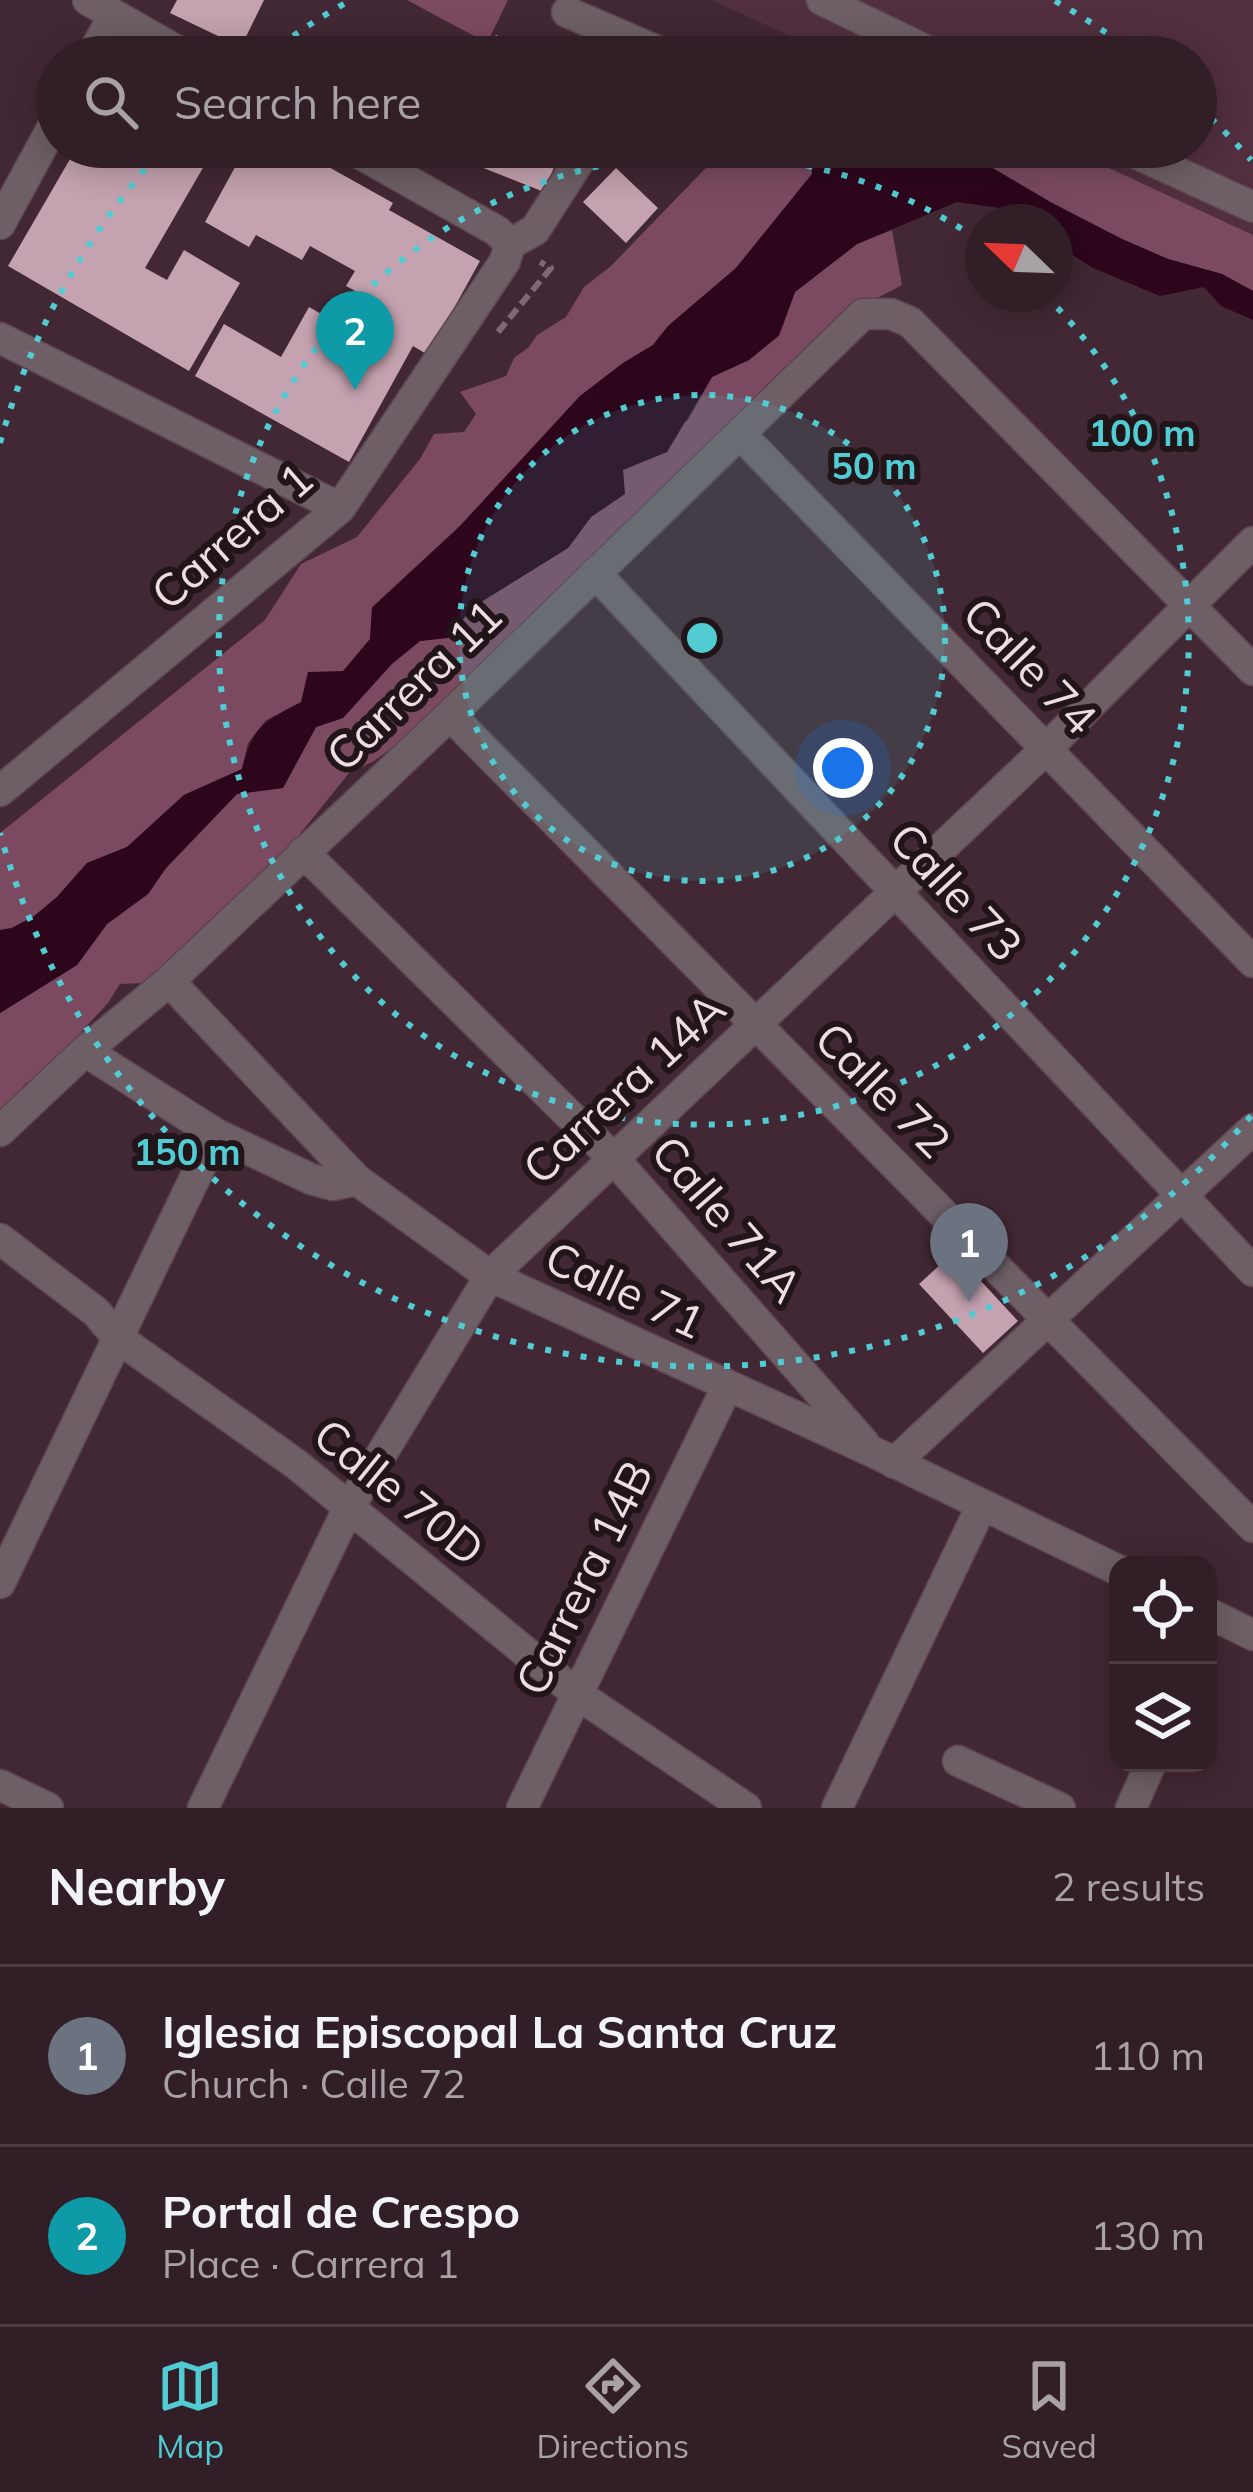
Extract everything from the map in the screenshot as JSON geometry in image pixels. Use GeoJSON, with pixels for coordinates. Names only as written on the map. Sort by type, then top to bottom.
{"type":"FeatureCollection","features":[{"type":"Feature","properties":{"kind":"street"},"geometry":{"type":"LineString","coordinates":[[822,0],[897,36]]}},
{"type":"Feature","properties":{"kind":"street"},"geometry":{"type":"LineString","coordinates":[[101,8],[151,36]]}},
{"type":"Feature","properties":{"kind":"street"},"geometry":{"type":"LineString","coordinates":[[567,12],[609,36]]}},
{"type":"Feature","properties":{"kind":"street"},"geometry":{"type":"LineString","coordinates":[[0,224],[36,158]]}},
{"type":"Feature","properties":{"kind":"street"},"geometry":{"type":"LineString","coordinates":[[385,168],[497,231],[510,244]]}},
{"type":"Feature","properties":{"kind":"street","name":"Carrera 1"},"geometry":{"type":"LineString","coordinates":[[0,790],[340,508],[505,261],[510,244],[535,230],[575,168]]}},
{"type":"Feature","properties":{"kind":"street"},"geometry":{"type":"LineString","coordinates":[[1167,168],[1253,207]]}},
{"type":"Feature","properties":{"kind":"street","name":"Carrera 11"},"geometry":{"type":"LineString","coordinates":[[0,1132],[85,1051],[169,981],[450,715],[863,314],[891,314],[910,322],[1190,604]]}},
{"type":"Feature","properties":{"kind":"street"},"geometry":{"type":"LineString","coordinates":[[0,338],[340,508]]}},
{"type":"Feature","properties":{"kind":"street","name":"Calle 74"},"geometry":{"type":"LineString","coordinates":[[741,435],[1253,962]]}},
{"type":"Feature","properties":{"kind":"street","name":"Carrera 14A"},"geometry":{"type":"LineString","coordinates":[[203,1808],[348,1509],[490,1276],[1047,748],[1253,542]]}},
{"type":"Feature","properties":{"kind":"street","name":"Calle 73"},"geometry":{"type":"LineString","coordinates":[[595,573],[1253,1271]]}},
{"type":"Feature","properties":{"kind":"street"},"geometry":{"type":"LineString","coordinates":[[1190,604],[1253,670]]}},
{"type":"Feature","properties":{"kind":"street","name":"Calle 72"},"geometry":{"type":"LineString","coordinates":[[450,715],[1253,1527]]}},
{"type":"Feature","properties":{"kind":"street","name":"Calle 71A"},"geometry":{"type":"LineString","coordinates":[[303,852],[614,1159],[882,1457]]}},
{"type":"Feature","properties":{"kind":"street","name":"Calle 71"},"geometry":{"type":"LineString","coordinates":[[169,981],[357,1180],[490,1276],[1109,1566]]}},
{"type":"Feature","properties":{"kind":"street"},"geometry":{"type":"LineString","coordinates":[[85,1051],[216,1134],[311,1180],[333,1185],[357,1180]]}},
{"type":"Feature","properties":{"kind":"street"},"geometry":{"type":"LineString","coordinates":[[882,1457],[1047,1321],[1253,1129]]}},
{"type":"Feature","properties":{"kind":"street"},"geometry":{"type":"LineString","coordinates":[[0,1583],[216,1134]]}},
{"type":"Feature","properties":{"kind":"street","name":"Calle 70D"},"geometry":{"type":"LineString","coordinates":[[0,1239],[96,1312],[118,1338],[296,1464],[577,1694],[746,1808]]}},
{"type":"Feature","properties":{"kind":"street","name":"Carrera 14B"},"geometry":{"type":"LineString","coordinates":[[522,1808],[727,1388]]}},
{"type":"Feature","properties":{"kind":"street"},"geometry":{"type":"LineString","coordinates":[[837,1808],[982,1505]]}},
{"type":"Feature","properties":{"kind":"street"},"geometry":{"type":"LineString","coordinates":[[1217,1617],[1253,1635]]}},
{"type":"Feature","properties":{"kind":"street"},"geometry":{"type":"LineString","coordinates":[[958,1761],[1060,1808]]}},
{"type":"Feature","properties":{"kind":"street"},"geometry":{"type":"LineString","coordinates":[[1131,1808],[1147,1772]]}},
{"type":"Feature","properties":{"kind":"street"},"geometry":{"type":"LineString","coordinates":[[0,1785],[48,1808]]}},
{"type":"Feature","properties":{"kind":"shaded area"},"geometry":{"type":"Polygon","coordinates":[[[407,0],[508,0],[490,36],[474,36],[407,0]]]}},
{"type":"Feature","properties":{"kind":"shaded area"},"geometry":{"type":"Polygon","coordinates":[[[712,0],[1253,0],[1253,235],[1109,168],[1217,168],[1217,36],[790,36],[712,0]]]}},
{"type":"Feature","properties":{"kind":"shaded area"},"geometry":{"type":"Polygon","coordinates":[[[706,168],[811,168],[812,174],[736,268],[668,326],[653,345],[580,396],[460,526],[372,607],[370,639],[343,672],[302,703],[266,720],[248,743],[242,769],[184,795],[127,847],[87,863],[33,917],[0,930],[0,833],[265,620],[301,564],[357,537],[420,459],[434,434],[464,432],[476,414],[460,392],[506,376],[514,358],[537,335],[566,317],[584,287],[611,266],[706,168]]]}},
{"type":"Feature","properties":{"kind":"shaded area"},"geometry":{"type":"Polygon","coordinates":[[[811,168],[993,168],[1054,204],[957,202],[857,244],[795,292],[779,335],[749,360],[712,377],[667,452],[623,470],[625,494],[591,517],[568,548],[473,607],[448,638],[420,641],[343,718],[316,727],[283,788],[237,794],[166,868],[148,894],[107,924],[77,965],[0,1013],[0,930],[33,917],[87,863],[127,847],[184,795],[242,769],[261,727],[301,702],[308,672],[343,671],[370,639],[372,608],[460,526],[580,396],[653,345],[668,326],[736,268],[812,174],[811,168]]]}},
{"type":"Feature","properties":{"kind":"shaded area"},"geometry":{"type":"Polygon","coordinates":[[[993,168],[1109,168],[1253,235],[1253,291],[1222,274],[1168,259],[1122,239],[1073,214],[1073,204],[1054,204],[993,168]]]}},
{"type":"Feature","properties":{"kind":"shaded area"},"geometry":{"type":"Polygon","coordinates":[[[1073,214],[1168,259],[1222,274],[1253,291],[1253,320],[1221,306],[1204,287],[1160,296],[1073,255],[1073,214]]]}},
{"type":"Feature","properties":{"kind":"shaded area"},"geometry":{"type":"Polygon","coordinates":[[[892,230],[902,285],[836,320],[533,617],[480,663],[462,696],[374,761],[349,773],[300,834],[289,861],[261,871],[167,982],[120,984],[82,1031],[67,1065],[26,1083],[0,1113],[0,1013],[77,965],[107,924],[148,894],[166,868],[237,794],[283,788],[316,727],[343,718],[392,663],[420,641],[448,637],[473,607],[568,548],[591,517],[624,494],[623,470],[688,420],[712,377],[749,360],[779,336],[795,292],[857,244],[892,230]]]}},
{"type":"Feature","properties":{"kind":"building"},"geometry":{"type":"Polygon","coordinates":[[[177,0],[264,0],[246,36],[218,36],[170,13],[177,0]]]}},
{"type":"Feature","properties":{"kind":"building"},"geometry":{"type":"Polygon","coordinates":[[[65,168],[203,168],[145,268],[167,280],[184,250],[240,283],[189,371],[8,266],[65,168]]]}},
{"type":"Feature","properties":{"kind":"building"},"geometry":{"type":"Polygon","coordinates":[[[235,168],[331,168],[393,203],[389,210],[480,261],[428,355],[413,346],[349,462],[195,376],[224,324],[281,357],[309,307],[353,332],[361,317],[348,310],[357,292],[346,286],[355,271],[310,246],[302,260],[256,235],[249,247],[205,222],[235,168]]]}},
{"type":"Feature","properties":{"kind":"building"},"geometry":{"type":"Polygon","coordinates":[[[483,168],[554,168],[544,192],[483,168]]]}},
{"type":"Feature","properties":{"kind":"building"},"geometry":{"type":"Polygon","coordinates":[[[616,168],[658,208],[626,243],[583,202],[616,168]]]}},
{"type":"Feature","properties":{"kind":"building"},"geometry":{"type":"Polygon","coordinates":[[[954,1252],[1018,1321],[983,1353],[919,1284],[954,1252]]]}},
{"type":"Feature","properties":{"kind":"place","name":"Portal de Crespo"},"geometry":{"type":"Point","coordinates":[355,390]}},
{"type":"Feature","properties":{"kind":"place","name":"Iglesia Episcopal La Santa Cruz"},"geometry":{"type":"Point","coordinates":[969,1302]}}]}
